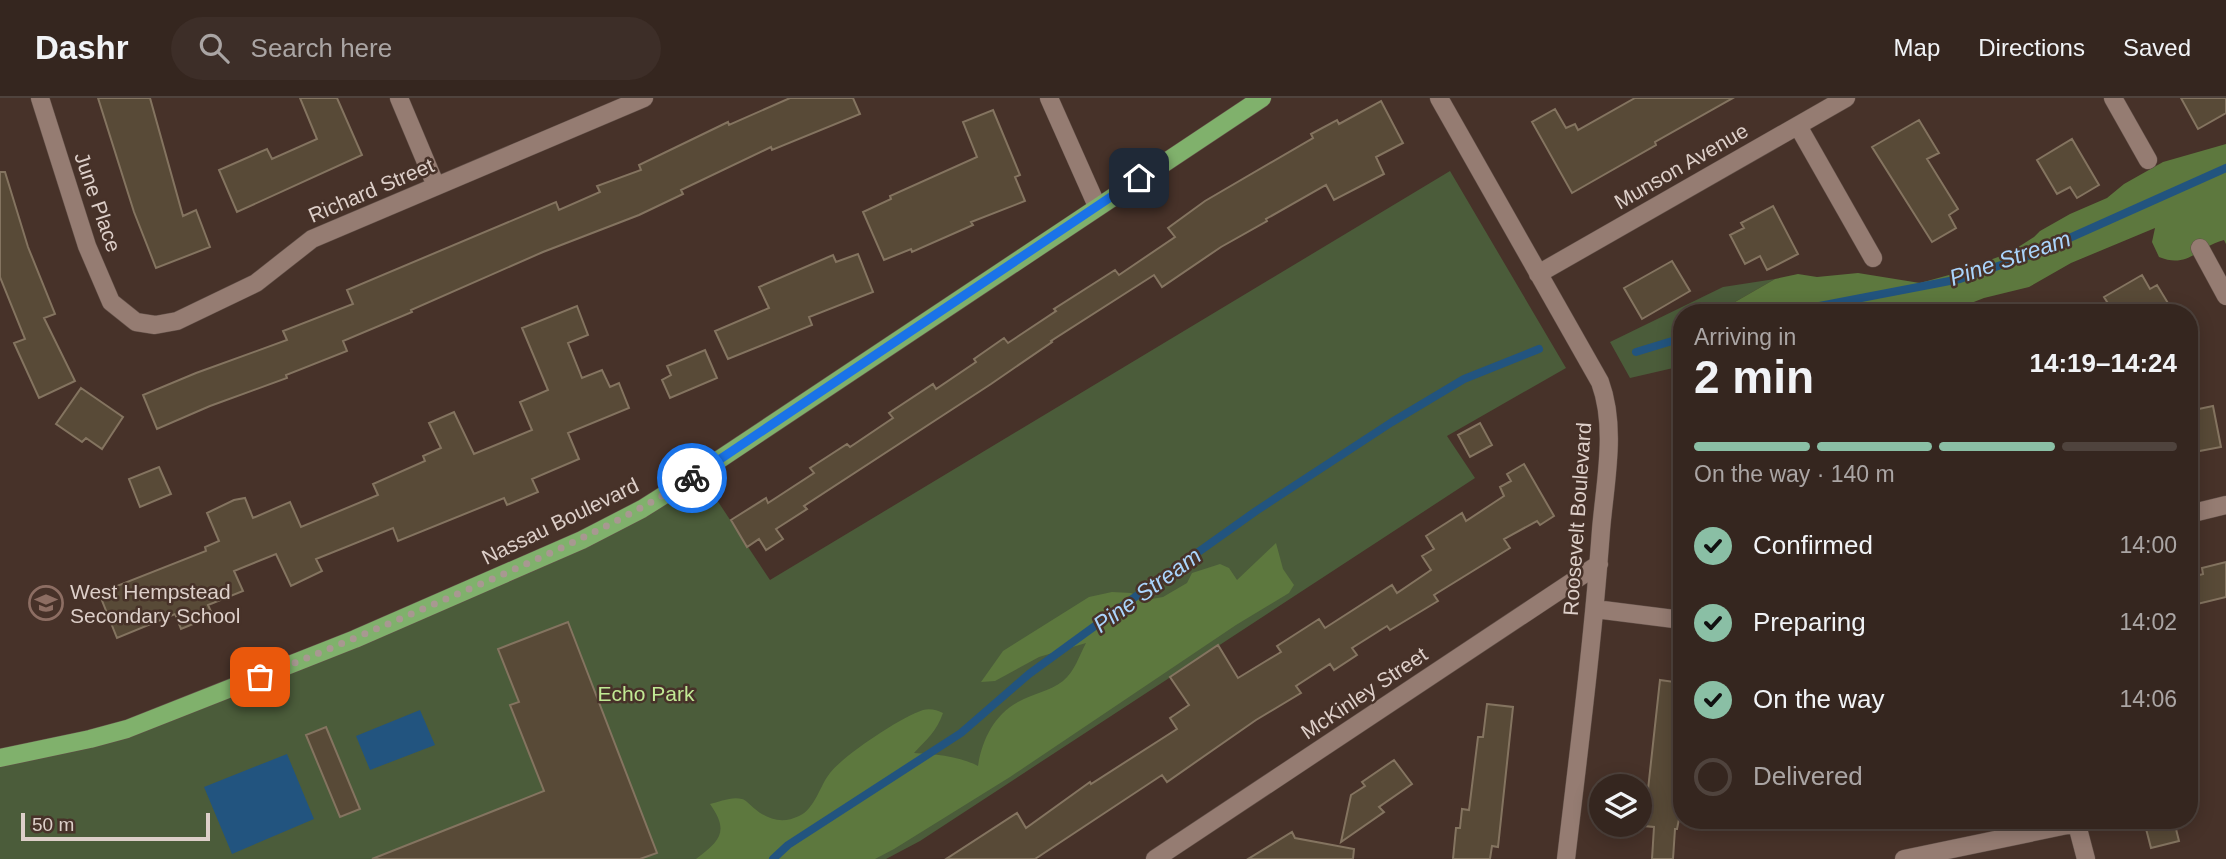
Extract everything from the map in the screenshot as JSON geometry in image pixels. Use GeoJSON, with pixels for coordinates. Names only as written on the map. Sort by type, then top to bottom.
{"type":"FeatureCollection","features":[{"type":"Feature","properties":{"kind":"main road","name":"Nassau Boulevard"},"geometry":{"type":"LineString","coordinates":[[0,758],[90,739],[165,715],[355,639],[582,540],[642,509],[699,474],[1262,98]]}},
{"type":"Feature","properties":{"kind":"street","name":"June Place"},"geometry":{"type":"LineString","coordinates":[[40,98],[88,246],[111,302],[125,315]]}},
{"type":"Feature","properties":{"kind":"street"},"geometry":{"type":"LineString","coordinates":[[400,98],[436,186]]}},
{"type":"Feature","properties":{"kind":"street","name":"Richard Street"},"geometry":{"type":"LineString","coordinates":[[125,315],[136,322],[155,325],[177,321],[256,283],[312,239],[644,98]]}},
{"type":"Feature","properties":{"kind":"street"},"geometry":{"type":"LineString","coordinates":[[1049,98],[1097,206]]}},
{"type":"Feature","properties":{"kind":"street","name":"Roosevelt Boulevard"},"geometry":{"type":"LineString","coordinates":[[1439,98],[1594,371],[1606,400],[1609,431],[1599,564],[1566,859]]}},
{"type":"Feature","properties":{"kind":"street","name":"Munson Avenue"},"geometry":{"type":"LineString","coordinates":[[1538,274],[1846,98]]}},
{"type":"Feature","properties":{"kind":"street"},"geometry":{"type":"LineString","coordinates":[[2113,98],[2148,160]]}},
{"type":"Feature","properties":{"kind":"street"},"geometry":{"type":"LineString","coordinates":[[1798,125],[1873,258]]}},
{"type":"Feature","properties":{"kind":"street"},"geometry":{"type":"LineString","coordinates":[[2200,248],[2226,296]]}},
{"type":"Feature","properties":{"kind":"street"},"geometry":{"type":"LineString","coordinates":[[2198,512],[2226,505]]}},
{"type":"Feature","properties":{"kind":"street","name":"McKinley Street"},"geometry":{"type":"LineString","coordinates":[[1156,859],[1599,564]]}},
{"type":"Feature","properties":{"kind":"street"},"geometry":{"type":"LineString","coordinates":[[1595,609],[1673,619]]}},
{"type":"Feature","properties":{"kind":"street"},"geometry":{"type":"LineString","coordinates":[[1904,859],[2044,829]]}},
{"type":"Feature","properties":{"kind":"street"},"geometry":{"type":"LineString","coordinates":[[2079,829],[2086,859]]}},
{"type":"Feature","properties":{"kind":"green space"},"geometry":{"type":"Polygon","coordinates":[[[2226,144],[2226,244],[2224,240],[2185,259],[2169,260],[2159,257],[2152,242],[2155,228],[2071,263],[2029,287],[1969,304],[1735,304],[1775,279],[1798,274],[1817,277],[1858,273],[1920,283],[1949,275],[2009,253],[2040,231],[2107,198],[2124,184],[2163,162],[2226,144]]]}},
{"type":"Feature","properties":{"kind":"green space","name":"Echo Park"},"geometry":{"type":"Polygon","coordinates":[[[1450,171],[1566,368],[1447,436],[1475,478],[920,841],[886,859],[0,859],[0,758],[90,739],[582,540],[699,473],[770,580],[1450,171]]]}},
{"type":"Feature","properties":{"kind":"green space"},"geometry":{"type":"Polygon","coordinates":[[[1775,279],[1735,304],[1688,304],[1723,287],[1775,279]]]}},
{"type":"Feature","properties":{"kind":"green space"},"geometry":{"type":"Polygon","coordinates":[[[1673,311],[1673,368],[1630,378],[1610,342],[1673,311]]]}},
{"type":"Feature","properties":{"kind":"green space"},"geometry":{"type":"Polygon","coordinates":[[[1276,543],[1283,569],[1294,585],[1289,593],[1236,625],[1010,777],[894,849],[875,859],[696,859],[720,834],[719,821],[710,804],[738,798],[770,818],[787,820],[799,816],[809,808],[826,778],[837,765],[888,728],[923,710],[943,713],[934,730],[914,753],[955,758],[978,766],[990,729],[1002,714],[1018,702],[1063,681],[1074,668],[1086,643],[1039,657],[995,681],[981,682],[1003,651],[1089,597],[1112,592],[1131,593],[1146,600],[1163,597],[1187,583],[1192,573],[1220,564],[1229,568],[1237,580],[1276,543]]]}},
{"type":"Feature","properties":{"kind":"water"},"geometry":{"type":"Polygon","coordinates":[[[420,710],[435,745],[370,770],[356,736],[420,710]]]}},
{"type":"Feature","properties":{"kind":"water"},"geometry":{"type":"Polygon","coordinates":[[[287,754],[314,819],[232,854],[204,787],[287,754]]]}},
{"type":"Feature","properties":{"kind":"building"},"geometry":{"type":"Polygon","coordinates":[[[98,98],[150,98],[183,216],[196,210],[210,247],[156,268],[134,212],[98,98]]]}},
{"type":"Feature","properties":{"kind":"building"},"geometry":{"type":"Polygon","coordinates":[[[300,98],[337,98],[362,155],[237,212],[219,170],[267,149],[272,159],[317,139],[300,98]]]}},
{"type":"Feature","properties":{"kind":"building"},"geometry":{"type":"Polygon","coordinates":[[[790,98],[853,98],[860,114],[772,150],[771,147],[681,190],[683,194],[639,215],[543,252],[343,341],[347,351],[286,375],[287,378],[157,429],[143,395],[287,340],[283,331],[353,304],[347,290],[556,202],[559,210],[600,192],[597,186],[641,170],[639,165],[728,122],[729,125],[790,98]]]}},
{"type":"Feature","properties":{"kind":"building"},"geometry":{"type":"Polygon","coordinates":[[[1635,98],[1733,98],[1572,193],[1532,122],[1555,109],[1566,128],[1575,124],[1578,130],[1635,98]]]}},
{"type":"Feature","properties":{"kind":"building"},"geometry":{"type":"Polygon","coordinates":[[[2181,98],[2226,98],[2226,113],[2198,129],[2181,98]]]}},
{"type":"Feature","properties":{"kind":"building"},"geometry":{"type":"Polygon","coordinates":[[[1381,101],[1403,143],[1376,157],[1384,174],[1334,200],[1326,185],[1266,219],[1267,221],[1221,247],[1162,287],[1154,275],[804,506],[807,509],[776,529],[783,539],[766,550],[759,539],[747,547],[731,520],[766,498],[768,503],[814,473],[810,468],[847,444],[850,447],[893,418],[889,413],[933,384],[936,389],[976,362],[974,359],[1004,338],[1008,343],[1056,311],[1054,309],[1115,270],[1119,275],[1175,237],[1168,228],[1205,201],[1313,138],[1311,134],[1337,120],[1339,124],[1381,101]]]}},
{"type":"Feature","properties":{"kind":"building"},"geometry":{"type":"Polygon","coordinates":[[[993,110],[1020,175],[1015,177],[1025,201],[971,222],[973,225],[912,252],[911,249],[884,260],[863,212],[891,199],[890,196],[977,157],[963,122],[993,110]]]}},
{"type":"Feature","properties":{"kind":"building"},"geometry":{"type":"Polygon","coordinates":[[[1919,120],[1939,153],[1927,159],[1958,209],[1949,215],[1956,228],[1932,242],[1872,147],[1919,120]]]}},
{"type":"Feature","properties":{"kind":"building"},"geometry":{"type":"Polygon","coordinates":[[[2072,139],[2099,185],[2077,198],[2070,187],[2057,194],[2037,160],[2072,139]]]}},
{"type":"Feature","properties":{"kind":"building"},"geometry":{"type":"Polygon","coordinates":[[[0,172],[5,172],[28,247],[55,314],[44,318],[75,381],[39,398],[14,343],[25,339],[0,277],[0,172]]]}},
{"type":"Feature","properties":{"kind":"building"},"geometry":{"type":"Polygon","coordinates":[[[1773,206],[1798,254],[1767,270],[1760,256],[1745,264],[1730,235],[1744,228],[1741,223],[1773,206]]]}},
{"type":"Feature","properties":{"kind":"building"},"geometry":{"type":"Polygon","coordinates":[[[858,254],[873,292],[809,317],[812,325],[728,359],[715,331],[769,308],[759,287],[833,255],[836,262],[858,254]]]}},
{"type":"Feature","properties":{"kind":"building"},"geometry":{"type":"Polygon","coordinates":[[[1672,261],[1690,291],[1642,319],[1624,288],[1672,261]]]}},
{"type":"Feature","properties":{"kind":"building"},"geometry":{"type":"Polygon","coordinates":[[[2142,275],[2150,289],[2157,285],[2169,304],[2108,304],[2104,297],[2142,275]]]}},
{"type":"Feature","properties":{"kind":"building"},"geometry":{"type":"Polygon","coordinates":[[[577,306],[588,335],[568,343],[582,378],[602,370],[610,387],[619,383],[629,408],[568,433],[579,459],[532,479],[538,492],[507,505],[504,498],[398,541],[393,528],[316,559],[322,571],[291,586],[276,554],[234,571],[243,591],[208,605],[213,616],[181,629],[175,614],[117,638],[99,593],[206,551],[205,547],[219,541],[207,513],[234,500],[245,498],[253,518],[290,502],[301,527],[378,495],[373,484],[425,461],[423,456],[441,448],[429,423],[454,412],[474,454],[532,430],[520,402],[548,390],[522,328],[577,306]]]}},
{"type":"Feature","properties":{"kind":"building"},"geometry":{"type":"Polygon","coordinates":[[[705,350],[717,378],[670,398],[662,380],[671,375],[667,366],[705,350]]]}},
{"type":"Feature","properties":{"kind":"building"},"geometry":{"type":"Polygon","coordinates":[[[81,388],[123,417],[102,449],[86,438],[82,442],[56,424],[81,388]]]}},
{"type":"Feature","properties":{"kind":"building"},"geometry":{"type":"Polygon","coordinates":[[[2213,406],[2221,447],[2198,451],[2198,409],[2213,406]]]}},
{"type":"Feature","properties":{"kind":"building"},"geometry":{"type":"Polygon","coordinates":[[[1480,423],[1492,445],[1470,457],[1458,435],[1480,423]]]}},
{"type":"Feature","properties":{"kind":"building"},"geometry":{"type":"Polygon","coordinates":[[[1524,464],[1554,516],[1540,525],[1537,521],[1504,539],[1510,548],[1434,595],[1438,601],[1390,630],[1387,626],[1352,648],[1357,655],[1334,670],[1330,664],[1296,686],[1301,693],[1256,720],[1167,782],[1162,775],[1035,859],[946,859],[1017,813],[1026,828],[1090,782],[1091,784],[1177,729],[1170,718],[1189,705],[1170,677],[1218,645],[1238,678],[1281,652],[1277,646],[1319,619],[1325,628],[1392,585],[1397,593],[1431,570],[1422,556],[1434,549],[1426,536],[1462,513],[1466,521],[1504,496],[1500,487],[1511,481],[1507,474],[1524,464]]]}},
{"type":"Feature","properties":{"kind":"building"},"geometry":{"type":"Polygon","coordinates":[[[159,467],[171,494],[140,507],[129,479],[159,467]]]}},
{"type":"Feature","properties":{"kind":"building"},"geometry":{"type":"Polygon","coordinates":[[[2226,562],[2226,597],[2198,604],[2198,575],[2203,574],[2202,568],[2226,562]]]}},
{"type":"Feature","properties":{"kind":"building"},"geometry":{"type":"Polygon","coordinates":[[[568,622],[657,853],[640,859],[372,859],[544,791],[510,705],[519,702],[498,649],[568,622]]]}},
{"type":"Feature","properties":{"kind":"building"},"geometry":{"type":"Polygon","coordinates":[[[1660,680],[1673,682],[1673,859],[1652,859],[1652,774],[1650,774],[1660,680]]]}},
{"type":"Feature","properties":{"kind":"building"},"geometry":{"type":"Polygon","coordinates":[[[1487,704],[1513,707],[1498,847],[1492,846],[1490,859],[1453,859],[1456,828],[1460,828],[1462,809],[1469,810],[1478,737],[1483,737],[1487,704]]]}},
{"type":"Feature","properties":{"kind":"building"},"geometry":{"type":"Polygon","coordinates":[[[326,727],[360,809],[340,817],[306,735],[326,727]]]}},
{"type":"Feature","properties":{"kind":"building"},"geometry":{"type":"Polygon","coordinates":[[[1394,760],[1412,784],[1379,807],[1384,812],[1341,842],[1351,795],[1365,786],[1362,782],[1394,760]]]}},
{"type":"Feature","properties":{"kind":"building"},"geometry":{"type":"Polygon","coordinates":[[[2146,829],[2176,829],[2179,841],[2151,848],[2146,829]]]}},
{"type":"Feature","properties":{"kind":"building"},"geometry":{"type":"Polygon","coordinates":[[[1292,832],[1295,838],[1354,849],[1353,859],[1248,859],[1292,832]]]}},
{"type":"Feature","properties":{"kind":"waterway","name":"Pine Stream"},"geometry":{"type":"LineString","coordinates":[[1830,304],[1960,279],[2036,253],[2226,168]]}},
{"type":"Feature","properties":{"kind":"waterway","name":"Pine Stream"},"geometry":{"type":"LineString","coordinates":[[1636,352],[1673,341]]}},
{"type":"Feature","properties":{"kind":"waterway","name":"Pine Stream"},"geometry":{"type":"LineString","coordinates":[[773,859],[788,845],[961,733],[1029,674],[1256,511],[1392,422],[1464,379],[1539,349]]}},
{"type":"Feature","properties":{"kind":"way so far"},"geometry":{"type":"LineString","coordinates":[[260,677],[355,639],[582,540],[642,509],[692,478]]}},
{"type":"Feature","properties":{"kind":"place","name":"West Hempstead Secondary School"},"geometry":{"type":"Point","coordinates":[46,603]}},
{"type":"Feature","properties":{"kind":"route"},"geometry":{"type":"LineString","coordinates":[[692,478],[1139,178]]}}]}
